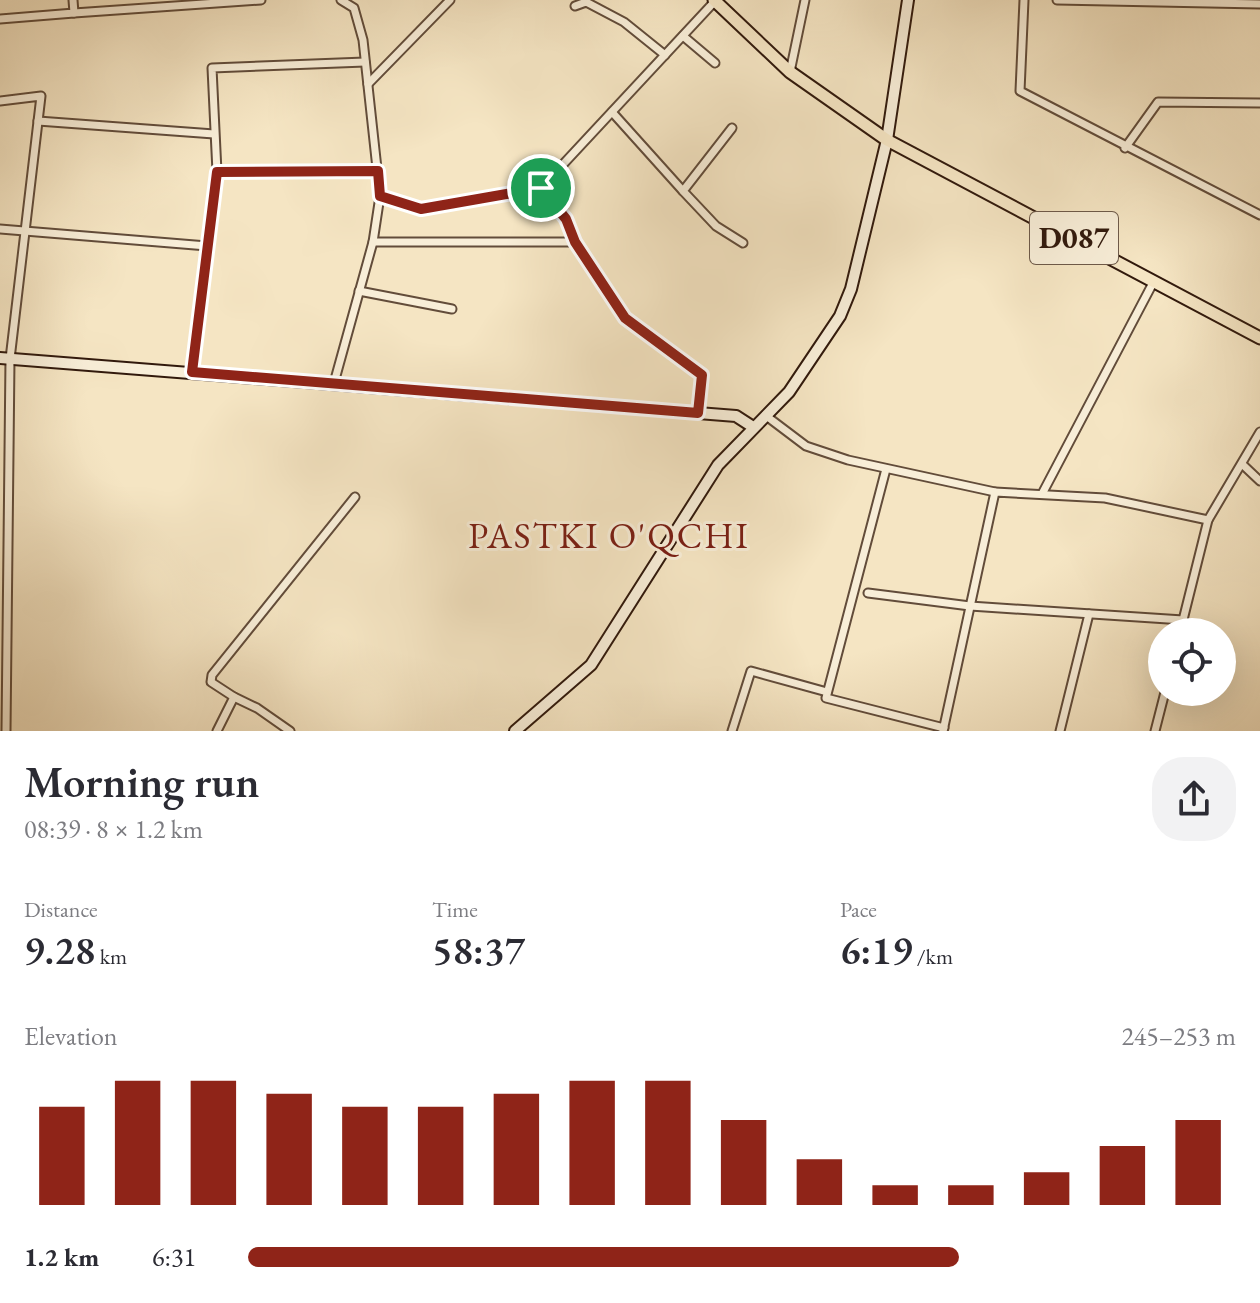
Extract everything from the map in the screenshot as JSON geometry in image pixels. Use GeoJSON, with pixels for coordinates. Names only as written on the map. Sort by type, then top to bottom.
{"type":"FeatureCollection","features":[{"type":"Feature","properties":{"kind":"main road"},"geometry":{"type":"LineString","coordinates":[[515,731],[527,727],[591,665],[718,465],[789,392],[840,316],[851,289],[887,140],[908,0]]}},
{"type":"Feature","properties":{"kind":"main road","name":"D087"},"geometry":{"type":"LineString","coordinates":[[715,1],[790,72],[887,140],[1260,338]]}},
{"type":"Feature","properties":{"kind":"main road"},"geometry":{"type":"LineString","coordinates":[[5,358],[736,416],[753,427]]}},
{"type":"Feature","properties":{"kind":"street"},"geometry":{"type":"LineString","coordinates":[[73,0],[74,13]]}},
{"type":"Feature","properties":{"kind":"street"},"geometry":{"type":"LineString","coordinates":[[0,19],[156,4],[261,0]]}},
{"type":"Feature","properties":{"kind":"street"},"geometry":{"type":"LineString","coordinates":[[334,383],[373,242],[380,196],[365,62],[354,8],[341,0]]}},
{"type":"Feature","properties":{"kind":"street"},"geometry":{"type":"LineString","coordinates":[[368,84],[450,0]]}},
{"type":"Feature","properties":{"kind":"street"},"geometry":{"type":"LineString","coordinates":[[790,72],[805,0]]}},
{"type":"Feature","properties":{"kind":"street"},"geometry":{"type":"LineString","coordinates":[[1024,0],[1020,91],[1125,148],[1260,215]]}},
{"type":"Feature","properties":{"kind":"street"},"geometry":{"type":"LineString","coordinates":[[1057,0],[1260,4]]}},
{"type":"Feature","properties":{"kind":"street"},"geometry":{"type":"LineString","coordinates":[[380,196],[421,209],[541,188],[715,1]]}},
{"type":"Feature","properties":{"kind":"street"},"geometry":{"type":"LineString","coordinates":[[575,6],[586,2],[624,22],[665,55]]}},
{"type":"Feature","properties":{"kind":"street"},"geometry":{"type":"LineString","coordinates":[[683,36],[715,63]]}},
{"type":"Feature","properties":{"kind":"street"},"geometry":{"type":"LineString","coordinates":[[192,372],[217,172],[212,68],[365,62]]}},
{"type":"Feature","properties":{"kind":"street"},"geometry":{"type":"LineString","coordinates":[[0,101],[41,96],[5,358],[6,731]]}},
{"type":"Feature","properties":{"kind":"street"},"geometry":{"type":"LineString","coordinates":[[1125,148],[1154,105],[1162,100],[1260,103]]}},
{"type":"Feature","properties":{"kind":"street"},"geometry":{"type":"LineString","coordinates":[[612,112],[716,226],[743,243]]}},
{"type":"Feature","properties":{"kind":"street"},"geometry":{"type":"LineString","coordinates":[[38,121],[214,134]]}},
{"type":"Feature","properties":{"kind":"street"},"geometry":{"type":"LineString","coordinates":[[683,191],[732,128]]}},
{"type":"Feature","properties":{"kind":"street"},"geometry":{"type":"LineString","coordinates":[[217,172],[378,171]]}},
{"type":"Feature","properties":{"kind":"street"},"geometry":{"type":"LineString","coordinates":[[541,188],[566,219],[575,242],[625,318],[702,375],[698,413]]}},
{"type":"Feature","properties":{"kind":"street"},"geometry":{"type":"LineString","coordinates":[[0,229],[207,246]]}},
{"type":"Feature","properties":{"kind":"street"},"geometry":{"type":"LineString","coordinates":[[373,242],[575,242]]}},
{"type":"Feature","properties":{"kind":"street"},"geometry":{"type":"LineString","coordinates":[[1042,494],[1154,281]]}},
{"type":"Feature","properties":{"kind":"street"},"geometry":{"type":"LineString","coordinates":[[359,291],[452,309]]}},
{"type":"Feature","properties":{"kind":"street"},"geometry":{"type":"LineString","coordinates":[[765,415],[806,446],[848,460],[995,492],[1105,498],[1208,520]]}},
{"type":"Feature","properties":{"kind":"street"},"geometry":{"type":"LineString","coordinates":[[1184,618],[1208,520],[1260,432]]}},
{"type":"Feature","properties":{"kind":"street"},"geometry":{"type":"LineString","coordinates":[[1242,464],[1260,481]]}},
{"type":"Feature","properties":{"kind":"street"},"geometry":{"type":"LineString","coordinates":[[886,469],[826,698],[944,729],[995,492]]}},
{"type":"Feature","properties":{"kind":"street"},"geometry":{"type":"LineString","coordinates":[[290,731],[211,682],[212,675],[355,497]]}},
{"type":"Feature","properties":{"kind":"street"},"geometry":{"type":"LineString","coordinates":[[868,593],[970,606],[1152,618]]}},
{"type":"Feature","properties":{"kind":"street"},"geometry":{"type":"LineString","coordinates":[[1060,731],[1089,614]]}},
{"type":"Feature","properties":{"kind":"street"},"geometry":{"type":"LineString","coordinates":[[732,731],[751,671],[827,692]]}},
{"type":"Feature","properties":{"kind":"street"},"geometry":{"type":"LineString","coordinates":[[217,731],[234,697]]}},
{"type":"Feature","properties":{"kind":"street"},"geometry":{"type":"LineString","coordinates":[[1155,731],[1161,706]]}},
{"type":"Feature","properties":{"kind":"district","name":"PASTKI O'QCHI"},"geometry":{"type":"Point","coordinates":[609,535]}},
{"type":"Feature","properties":{"kind":"route"},"geometry":{"type":"LineString","coordinates":[[378,171],[380,196],[421,209],[541,188],[566,219],[575,242],[625,318],[702,375],[698,413],[192,372],[217,172],[378,171]]}}]}
